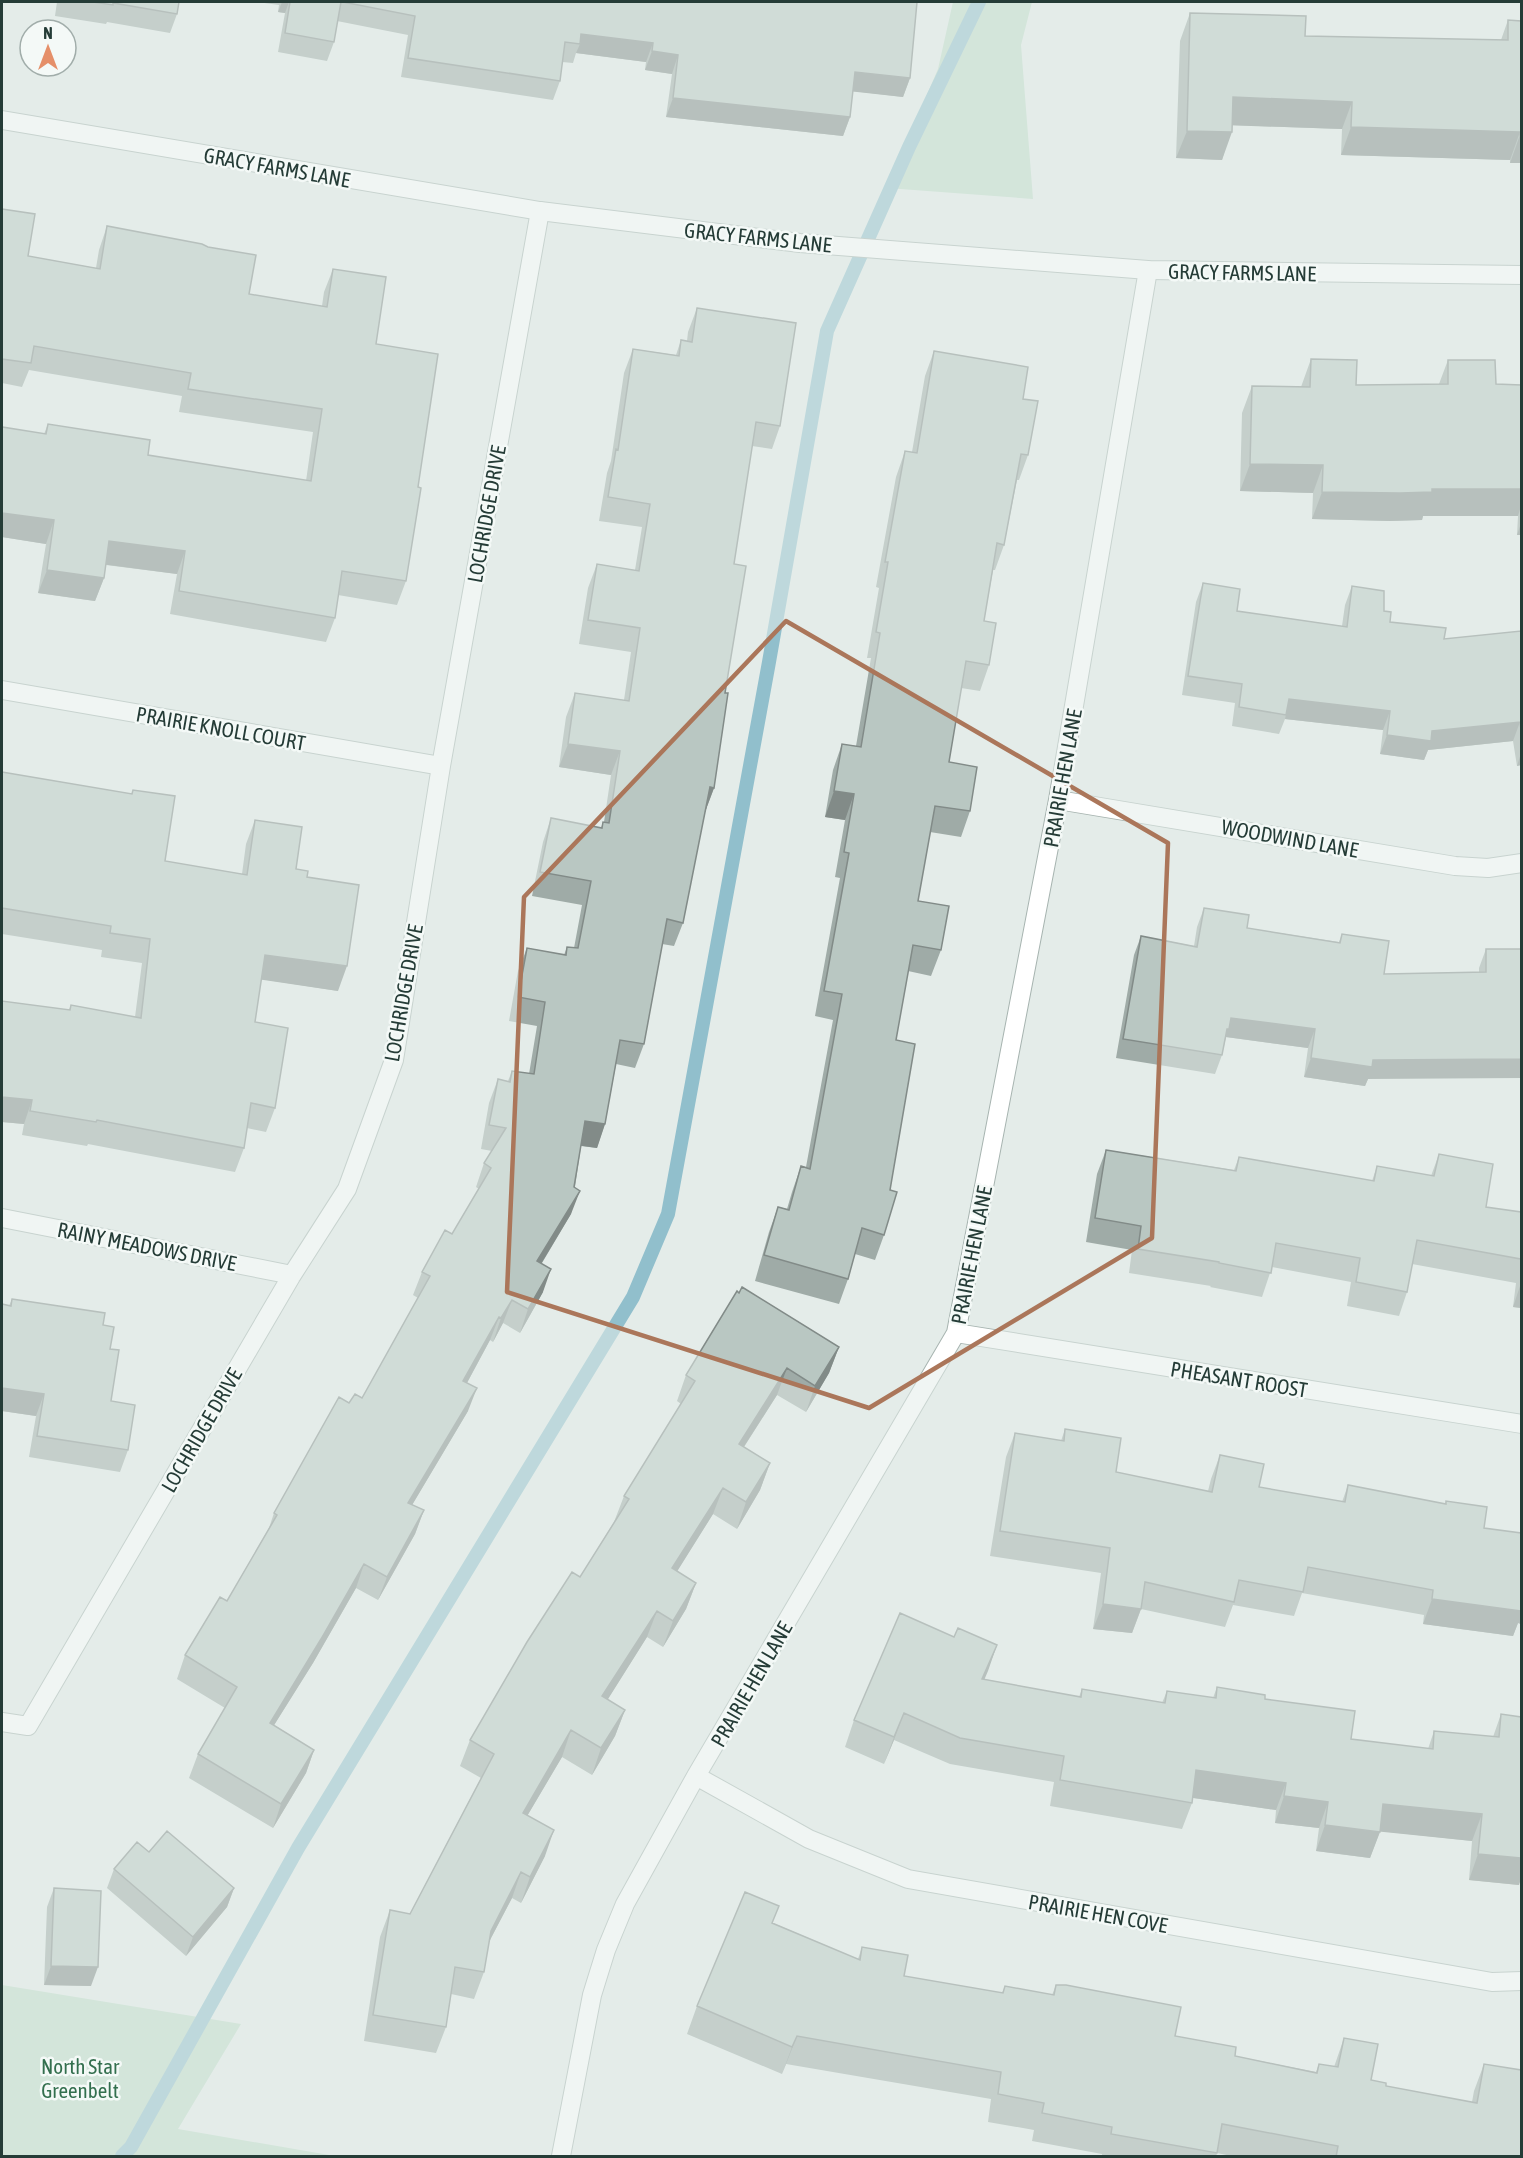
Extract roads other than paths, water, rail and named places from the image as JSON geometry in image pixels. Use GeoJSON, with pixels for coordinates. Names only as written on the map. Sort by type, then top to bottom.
{"type":"FeatureCollection","features":[{"type":"Feature","properties":{"kind":"street","name":"GRACY FARMS LANE"},"geometry":{"type":"LineString","coordinates":[[2,120],[540,212],[800,243],[1148,270],[1521,275]]}},
{"type":"Feature","properties":{"kind":"street","name":"LOCHRIDGE DRIVE"},"geometry":{"type":"LineString","coordinates":[[2,1722],[28,1726],[292,1275],[347,1189],[394,1060],[441,766],[540,212]]}},
{"type":"Feature","properties":{"kind":"street","name":"PRAIRIE HEN LANE"},"geometry":{"type":"LineString","coordinates":[[561,2157],[592,1995],[606,1950],[625,1904],[696,1776],[956,1333],[1058,800],[1148,270]]}},
{"type":"Feature","properties":{"kind":"street","name":"PRAIRIE KNOLL COURT"},"geometry":{"type":"LineString","coordinates":[[2,690],[441,766]]}},
{"type":"Feature","properties":{"kind":"street","name":"WOODWIND LANE"},"geometry":{"type":"LineString","coordinates":[[1058,800],[1455,866],[1488,868],[1521,863]]}},
{"type":"Feature","properties":{"kind":"street","name":"RAINY MEADOWS DRIVE"},"geometry":{"type":"LineString","coordinates":[[2,1218],[292,1275]]}},
{"type":"Feature","properties":{"kind":"street","name":"PHEASANT ROOST"},"geometry":{"type":"LineString","coordinates":[[956,1333],[1521,1424]]}},
{"type":"Feature","properties":{"kind":"street","name":"PRAIRIE HEN COVE"},"geometry":{"type":"LineString","coordinates":[[696,1776],[809,1839],[908,1879],[1492,1982],[1521,1981]]}},
{"type":"Feature","properties":{"kind":"waterway"},"geometry":{"type":"LineString","coordinates":[[122,2156],[131,2147],[298,1848],[633,1297],[668,1214],[827,331],[909,147],[979,2]]}},
{"type":"Feature","properties":{"kind":"park label","name":"North Star Greenbelt"},"geometry":{"type":"Point","coordinates":[80,2078]}}]}
